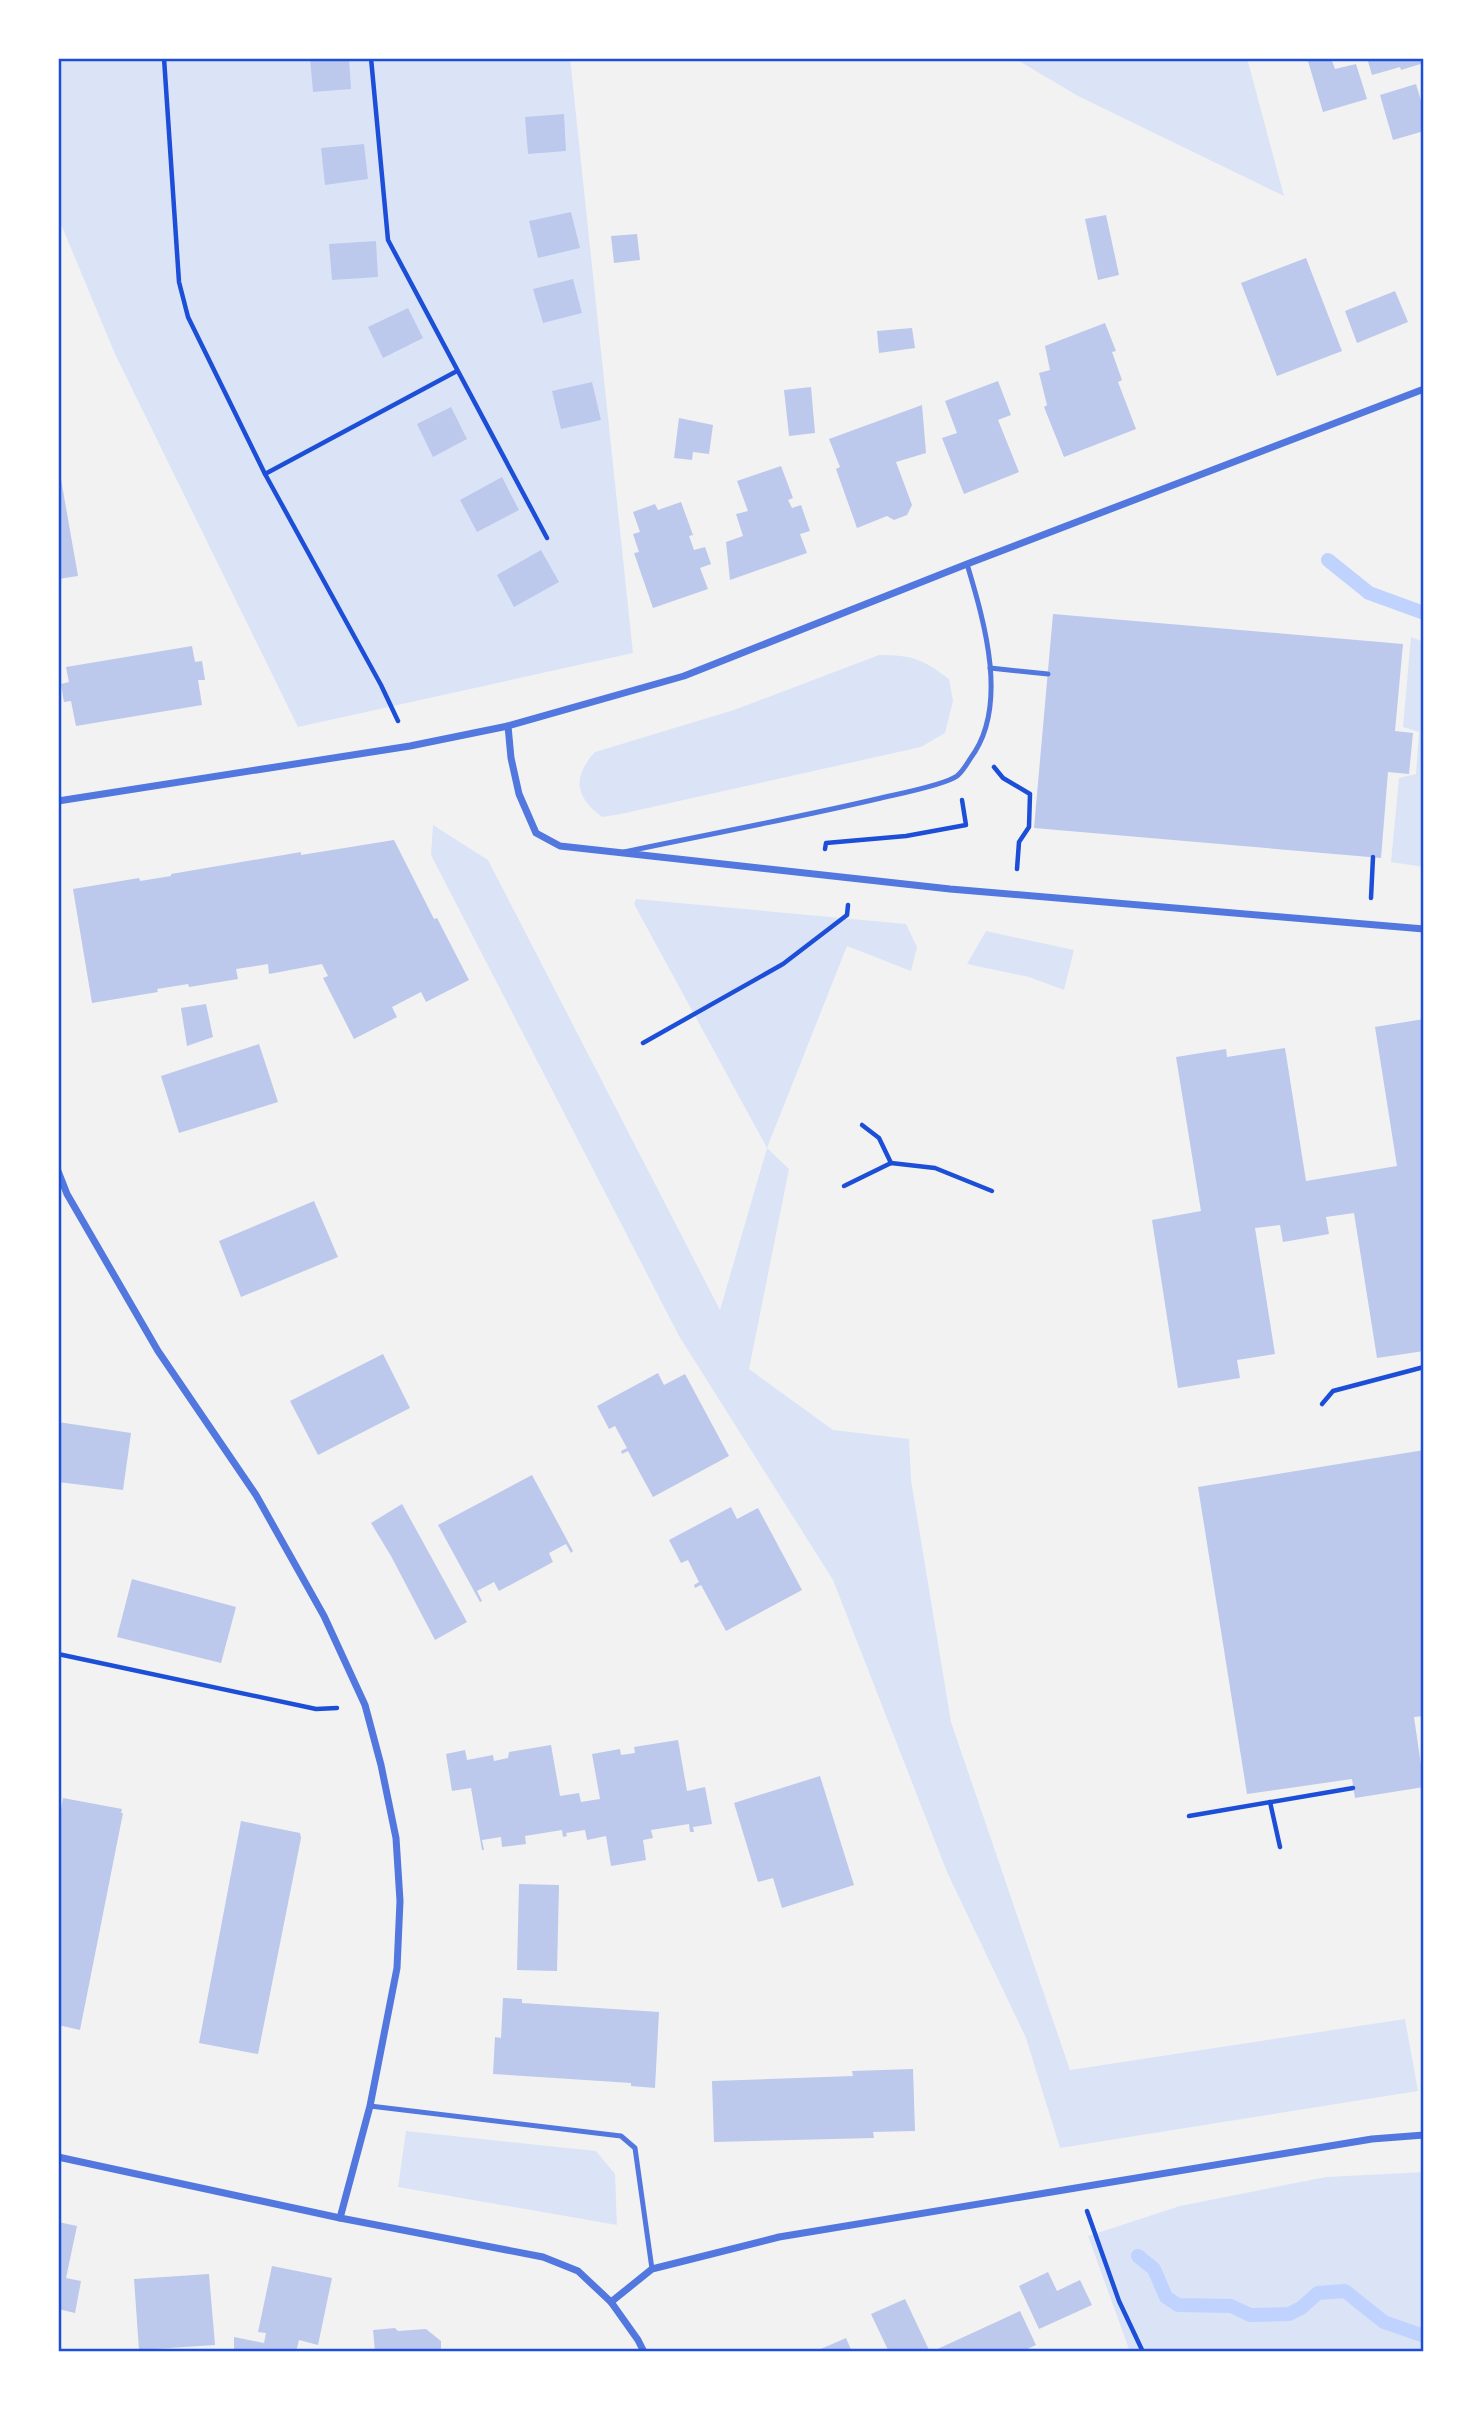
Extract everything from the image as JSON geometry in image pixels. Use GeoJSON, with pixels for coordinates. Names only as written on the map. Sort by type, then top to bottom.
{"type":"FeatureCollection","features":[{"type":"Feature","properties":{"kind":"street"},"geometry":{"type":"LineString","coordinates":[[58,801],[410,746],[508,726],[684,676],[1424,388]]}},
{"type":"Feature","properties":{"kind":"street"},"geometry":{"type":"LineString","coordinates":[[508,726],[511,758],[519,794],[536,833],[560,846],[1014,894],[1424,929]]}},
{"type":"Feature","properties":{"kind":"street"},"geometry":{"type":"LineString","coordinates":[[58,1171],[67,1194],[158,1351],[256,1495],[324,1616],[365,1705],[396,1838],[400,1901],[397,1968],[370,2105],[340,2218]]}},
{"type":"Feature","properties":{"kind":"street"},"geometry":{"type":"LineString","coordinates":[[611,2302],[652,2269],[779,2237],[1372,2139],[1424,2135]]}},
{"type":"Feature","properties":{"kind":"street"},"geometry":{"type":"LineString","coordinates":[[58,2157],[340,2218],[543,2257],[578,2271],[611,2302],[644,2352]]}},
{"type":"Feature","properties":{"kind":"lane"},"geometry":{"type":"LineString","coordinates":[[621,852],[838,808],[919,789],[957,776],[979,748],[990,714],[990,668],[979,604],[967,564]]}},
{"type":"Feature","properties":{"kind":"lane"},"geometry":{"type":"LineString","coordinates":[[990,668],[1048,674]]}},
{"type":"Feature","properties":{"kind":"lane"},"geometry":{"type":"LineString","coordinates":[[370,2105],[621,2136],[635,2148],[652,2269]]}},
{"type":"Feature","properties":{"kind":"path"},"geometry":{"type":"LineString","coordinates":[[164,58],[179,282],[188,317],[265,474],[381,685],[410,746]]}},
{"type":"Feature","properties":{"kind":"path"},"geometry":{"type":"LineString","coordinates":[[371,58],[388,240],[547,538]]}},
{"type":"Feature","properties":{"kind":"path"},"geometry":{"type":"LineString","coordinates":[[265,474],[457,371]]}},
{"type":"Feature","properties":{"kind":"path"},"geometry":{"type":"LineString","coordinates":[[979,748],[1003,778],[1030,794],[1029,827],[1019,842],[1014,894]]}},
{"type":"Feature","properties":{"kind":"path"},"geometry":{"type":"LineString","coordinates":[[838,850],[824,849],[826,843],[906,836],[966,825],[957,776]]}},
{"type":"Feature","properties":{"kind":"path"},"geometry":{"type":"LineString","coordinates":[[1369,923],[1373,857]]}},
{"type":"Feature","properties":{"kind":"path"},"geometry":{"type":"LineString","coordinates":[[643,1043],[783,964],[846,915],[852,878]]}},
{"type":"Feature","properties":{"kind":"path"},"geometry":{"type":"LineString","coordinates":[[862,1125],[879,1138],[891,1163]]}},
{"type":"Feature","properties":{"kind":"path"},"geometry":{"type":"LineString","coordinates":[[844,1186],[891,1163],[935,1168],[992,1192]]}},
{"type":"Feature","properties":{"kind":"path"},"geometry":{"type":"LineString","coordinates":[[1322,1404],[1333,1391],[1424,1367]]}},
{"type":"Feature","properties":{"kind":"path"},"geometry":{"type":"LineString","coordinates":[[58,1654],[316,1709],[365,1705]]}},
{"type":"Feature","properties":{"kind":"path"},"geometry":{"type":"LineString","coordinates":[[1189,1816],[1353,1788]]}},
{"type":"Feature","properties":{"kind":"path"},"geometry":{"type":"LineString","coordinates":[[1270,1802],[1280,1847]]}},
{"type":"Feature","properties":{"kind":"path"},"geometry":{"type":"LineString","coordinates":[[1079,2187],[1119,2301],[1143,2352]]}},
{"type":"Feature","properties":{"kind":"shaded area"},"geometry":{"type":"Polygon","coordinates":[[[58,58],[570,58],[633,653],[298,727],[115,354],[58,217],[58,58]]]}},
{"type":"Feature","properties":{"kind":"shaded area"},"geometry":{"type":"Polygon","coordinates":[[[1014,58],[1247,58],[1284,196],[1078,96],[1014,58]]]}},
{"type":"Feature","properties":{"kind":"shaded area"},"geometry":{"type":"Polygon","coordinates":[[[1411,637],[1424,642],[1424,867],[1391,862],[1399,778],[1416,774],[1419,732],[1403,727],[1411,637]]]}},
{"type":"Feature","properties":{"kind":"shaded area"},"geometry":{"type":"Polygon","coordinates":[[[879,655],[917,660],[949,679],[953,701],[945,733],[921,747],[621,814],[602,817],[586,802],[582,794],[580,778],[595,752],[734,710],[879,655]]]}},
{"type":"Feature","properties":{"kind":"shaded area"},"geometry":{"type":"Polygon","coordinates":[[[433,825],[488,860],[720,1310],[767,1148],[789,1169],[749,1369],[833,1430],[909,1439],[911,1480],[951,1722],[1070,2070],[1405,2019],[1418,2091],[1060,2148],[1026,2038],[947,1872],[833,1580],[679,1336],[431,855],[433,825]]]}},
{"type":"Feature","properties":{"kind":"shaded area"},"geometry":{"type":"Polygon","coordinates":[[[636,899],[906,924],[917,947],[911,971],[847,946],[767,1148],[634,904],[636,899]]]}},
{"type":"Feature","properties":{"kind":"shaded area"},"geometry":{"type":"Polygon","coordinates":[[[986,931],[1074,950],[1064,990],[1029,977],[967,964],[986,931]]]}},
{"type":"Feature","properties":{"kind":"shaded area"},"geometry":{"type":"Polygon","coordinates":[[[406,2131],[596,2151],[615,2174],[617,2225],[398,2187],[406,2131]]]}},
{"type":"Feature","properties":{"kind":"shaded area"},"geometry":{"type":"Polygon","coordinates":[[[1424,2172],[1424,2352],[1130,2352],[1088,2236],[1180,2206],[1326,2177],[1424,2172]]]}},
{"type":"Feature","properties":{"kind":"building"},"geometry":{"type":"Polygon","coordinates":[[[310,58],[349,58],[351,89],[313,92],[310,58]]]}},
{"type":"Feature","properties":{"kind":"building"},"geometry":{"type":"Polygon","coordinates":[[[1331,58],[1335,69],[1356,64],[1367,99],[1323,112],[1308,61],[1331,58]]]}},
{"type":"Feature","properties":{"kind":"building"},"geometry":{"type":"Polygon","coordinates":[[[1367,58],[1424,58],[1424,63],[1372,75],[1367,58]]]}},
{"type":"Feature","properties":{"kind":"building"},"geometry":{"type":"Polygon","coordinates":[[[1416,84],[1424,111],[1424,131],[1393,140],[1380,95],[1416,84]]]}},
{"type":"Feature","properties":{"kind":"building"},"geometry":{"type":"Polygon","coordinates":[[[564,114],[566,151],[528,154],[525,117],[564,114]]]}},
{"type":"Feature","properties":{"kind":"building"},"geometry":{"type":"Polygon","coordinates":[[[364,144],[368,179],[325,185],[321,148],[364,144]]]}},
{"type":"Feature","properties":{"kind":"building"},"geometry":{"type":"Polygon","coordinates":[[[571,212],[580,248],[538,258],[529,221],[571,212]]]}},
{"type":"Feature","properties":{"kind":"building"},"geometry":{"type":"Polygon","coordinates":[[[1106,215],[1119,275],[1098,280],[1085,219],[1106,215]]]}},
{"type":"Feature","properties":{"kind":"building"},"geometry":{"type":"Polygon","coordinates":[[[637,234],[640,260],[614,263],[611,236],[637,234]]]}},
{"type":"Feature","properties":{"kind":"building"},"geometry":{"type":"Polygon","coordinates":[[[376,241],[378,277],[332,280],[329,244],[376,241]]]}},
{"type":"Feature","properties":{"kind":"building"},"geometry":{"type":"Polygon","coordinates":[[[1306,258],[1342,351],[1277,376],[1241,283],[1306,258]]]}},
{"type":"Feature","properties":{"kind":"building"},"geometry":{"type":"Polygon","coordinates":[[[573,279],[582,313],[543,323],[533,289],[573,279]]]}},
{"type":"Feature","properties":{"kind":"building"},"geometry":{"type":"Polygon","coordinates":[[[1395,291],[1408,322],[1357,343],[1345,311],[1395,291]]]}},
{"type":"Feature","properties":{"kind":"building"},"geometry":{"type":"Polygon","coordinates":[[[408,308],[423,338],[383,358],[368,327],[408,308]]]}},
{"type":"Feature","properties":{"kind":"building"},"geometry":{"type":"Polygon","coordinates":[[[1105,323],[1116,351],[1112,352],[1122,380],[1118,382],[1136,429],[1064,457],[1044,407],[1047,405],[1039,373],[1050,370],[1045,346],[1105,323]]]}},
{"type":"Feature","properties":{"kind":"building"},"geometry":{"type":"Polygon","coordinates":[[[912,328],[915,348],[879,353],[877,331],[912,328]]]}},
{"type":"Feature","properties":{"kind":"building"},"geometry":{"type":"Polygon","coordinates":[[[998,381],[1011,415],[998,420],[1019,472],[964,494],[942,438],[957,433],[945,401],[998,381]]]}},
{"type":"Feature","properties":{"kind":"building"},"geometry":{"type":"Polygon","coordinates":[[[592,382],[601,420],[561,429],[552,391],[592,382]]]}},
{"type":"Feature","properties":{"kind":"building"},"geometry":{"type":"Polygon","coordinates":[[[811,387],[815,433],[789,436],[784,390],[811,387]]]}},
{"type":"Feature","properties":{"kind":"building"},"geometry":{"type":"Polygon","coordinates":[[[922,405],[926,453],[896,462],[912,505],[907,515],[894,520],[887,516],[857,528],[836,469],[840,467],[829,439],[922,405]]]}},
{"type":"Feature","properties":{"kind":"building"},"geometry":{"type":"Polygon","coordinates":[[[451,407],[467,439],[433,457],[417,424],[451,407]]]}},
{"type":"Feature","properties":{"kind":"building"},"geometry":{"type":"Polygon","coordinates":[[[679,418],[713,425],[709,454],[693,452],[692,460],[674,458],[679,418]]]}},
{"type":"Feature","properties":{"kind":"building"},"geometry":{"type":"Polygon","coordinates":[[[58,462],[78,576],[58,579],[58,462]]]}},
{"type":"Feature","properties":{"kind":"building"},"geometry":{"type":"Polygon","coordinates":[[[781,466],[793,498],[788,500],[792,508],[801,505],[810,531],[800,534],[807,553],[730,580],[726,542],[743,536],[736,514],[748,511],[737,481],[781,466]]]}},
{"type":"Feature","properties":{"kind":"building"},"geometry":{"type":"Polygon","coordinates":[[[502,477],[519,510],[477,532],[460,500],[502,477]]]}},
{"type":"Feature","properties":{"kind":"building"},"geometry":{"type":"Polygon","coordinates":[[[681,502],[693,535],[689,536],[694,550],[705,547],[711,564],[700,568],[708,589],[653,608],[634,553],[639,552],[633,534],[640,532],[633,512],[655,504],[658,510],[681,502]]]}},
{"type":"Feature","properties":{"kind":"building"},"geometry":{"type":"Polygon","coordinates":[[[541,550],[559,582],[514,607],[497,575],[541,550]]]}},
{"type":"Feature","properties":{"kind":"building"},"geometry":{"type":"Polygon","coordinates":[[[1053,614],[1403,644],[1395,731],[1413,733],[1409,774],[1388,772],[1381,858],[1034,828],[1053,614]]]}},
{"type":"Feature","properties":{"kind":"building"},"geometry":{"type":"Polygon","coordinates":[[[192,646],[195,662],[202,661],[205,680],[198,680],[202,705],[76,726],[71,701],[64,702],[61,684],[69,682],[66,667],[192,646]]]}},
{"type":"Feature","properties":{"kind":"building"},"geometry":{"type":"Polygon","coordinates":[[[394,840],[469,980],[426,1002],[421,992],[392,1007],[397,1017],[354,1039],[323,978],[328,976],[322,964],[269,974],[268,964],[236,969],[238,979],[157,989],[158,992],[92,1003],[73,889],[139,878],[140,881],[301,852],[301,855],[394,840]]]}},
{"type":"Feature","properties":{"kind":"building"},"geometry":{"type":"Polygon","coordinates":[[[206,1004],[213,1037],[187,1046],[181,1008],[206,1004]]]}},
{"type":"Feature","properties":{"kind":"building"},"geometry":{"type":"Polygon","coordinates":[[[1424,1019],[1424,1351],[1377,1358],[1354,1213],[1326,1217],[1329,1234],[1283,1242],[1280,1225],[1255,1228],[1275,1354],[1237,1360],[1240,1378],[1178,1388],[1152,1220],[1201,1211],[1176,1057],[1226,1049],[1227,1057],[1285,1048],[1306,1181],[1397,1166],[1375,1027],[1424,1019]]]}},
{"type":"Feature","properties":{"kind":"building"},"geometry":{"type":"Polygon","coordinates":[[[259,1044],[278,1102],[179,1133],[161,1076],[259,1044]]]}},
{"type":"Feature","properties":{"kind":"building"},"geometry":{"type":"Polygon","coordinates":[[[314,1201],[338,1257],[241,1297],[219,1241],[314,1201]]]}},
{"type":"Feature","properties":{"kind":"building"},"geometry":{"type":"Polygon","coordinates":[[[383,1354],[410,1408],[318,1455],[290,1401],[383,1354]]]}},
{"type":"Feature","properties":{"kind":"building"},"geometry":{"type":"Polygon","coordinates":[[[658,1373],[664,1385],[685,1374],[729,1456],[653,1497],[628,1451],[622,1454],[621,1451],[627,1448],[615,1426],[609,1429],[597,1406],[658,1373]]]}},
{"type":"Feature","properties":{"kind":"building"},"geometry":{"type":"Polygon","coordinates":[[[58,1422],[131,1433],[123,1490],[58,1482],[58,1422]]]}},
{"type":"Feature","properties":{"kind":"building"},"geometry":{"type":"Polygon","coordinates":[[[1424,1450],[1424,1716],[1414,1717],[1421,1765],[1424,1765],[1424,1787],[1355,1798],[1352,1779],[1247,1794],[1198,1487],[1424,1450]]]}},
{"type":"Feature","properties":{"kind":"building"},"geometry":{"type":"Polygon","coordinates":[[[532,1475],[573,1551],[571,1553],[566,1544],[549,1553],[553,1562],[499,1591],[494,1582],[477,1591],[482,1601],[480,1602],[438,1525],[532,1475]]]}},
{"type":"Feature","properties":{"kind":"building"},"geometry":{"type":"Polygon","coordinates":[[[402,1504],[467,1622],[435,1640],[371,1523],[402,1504]]]}},
{"type":"Feature","properties":{"kind":"building"},"geometry":{"type":"Polygon","coordinates":[[[731,1507],[737,1519],[758,1508],[802,1590],[726,1631],[701,1585],[695,1588],[694,1585],[699,1582],[688,1560],[681,1563],[669,1540],[731,1507]]]}},
{"type":"Feature","properties":{"kind":"building"},"geometry":{"type":"Polygon","coordinates":[[[132,1579],[236,1607],[221,1663],[117,1637],[132,1579]]]}},
{"type":"Feature","properties":{"kind":"building"},"geometry":{"type":"Polygon","coordinates":[[[678,1740],[687,1791],[705,1787],[712,1824],[693,1827],[694,1832],[690,1832],[689,1824],[651,1830],[653,1838],[643,1840],[646,1860],[611,1866],[606,1836],[587,1840],[585,1830],[566,1833],[567,1836],[563,1837],[562,1830],[525,1836],[526,1844],[502,1847],[501,1837],[482,1840],[482,1850],[471,1788],[452,1791],[446,1754],[465,1750],[467,1760],[493,1755],[494,1761],[508,1758],[509,1752],[551,1745],[560,1796],[579,1793],[581,1802],[600,1799],[592,1754],[620,1749],[621,1755],[635,1753],[634,1747],[678,1740]]]}},
{"type":"Feature","properties":{"kind":"building"},"geometry":{"type":"Polygon","coordinates":[[[820,1776],[854,1885],[782,1908],[773,1878],[758,1882],[734,1803],[820,1776]]]}},
{"type":"Feature","properties":{"kind":"building"},"geometry":{"type":"Polygon","coordinates":[[[63,1798],[122,1809],[123,1813],[80,2030],[58,2025],[58,1827],[63,1798]]]}},
{"type":"Feature","properties":{"kind":"building"},"geometry":{"type":"Polygon","coordinates":[[[241,1821],[300,1833],[301,1838],[258,2054],[199,2043],[241,1821]]]}},
{"type":"Feature","properties":{"kind":"building"},"geometry":{"type":"Polygon","coordinates":[[[519,1884],[559,1885],[557,1971],[517,1970],[519,1884]]]}},
{"type":"Feature","properties":{"kind":"building"},"geometry":{"type":"Polygon","coordinates":[[[503,1998],[522,1999],[522,2003],[659,2012],[655,2088],[631,2086],[631,2083],[493,2074],[495,2037],[501,2038],[503,1998]]]}},
{"type":"Feature","properties":{"kind":"building"},"geometry":{"type":"Polygon","coordinates":[[[913,2069],[915,2131],[873,2132],[874,2138],[714,2142],[712,2081],[853,2076],[852,2071],[913,2069]]]}},
{"type":"Feature","properties":{"kind":"building"},"geometry":{"type":"Polygon","coordinates":[[[58,2222],[77,2226],[66,2278],[81,2281],[75,2313],[58,2309],[58,2222]]]}},
{"type":"Feature","properties":{"kind":"building"},"geometry":{"type":"Polygon","coordinates":[[[272,2266],[332,2278],[318,2345],[299,2340],[296,2352],[234,2352],[234,2337],[264,2343],[266,2333],[258,2332],[272,2266]]]}},
{"type":"Feature","properties":{"kind":"building"},"geometry":{"type":"Polygon","coordinates":[[[1048,2272],[1057,2291],[1080,2280],[1092,2305],[1039,2329],[1019,2286],[1048,2272]]]}},
{"type":"Feature","properties":{"kind":"building"},"geometry":{"type":"Polygon","coordinates":[[[209,2274],[215,2345],[139,2350],[134,2279],[209,2274]]]}},
{"type":"Feature","properties":{"kind":"building"},"geometry":{"type":"Polygon","coordinates":[[[905,2299],[930,2352],[889,2352],[871,2314],[905,2299]]]}},
{"type":"Feature","properties":{"kind":"building"},"geometry":{"type":"Polygon","coordinates":[[[1020,2311],[1036,2345],[1021,2352],[931,2352],[1020,2311]]]}},
{"type":"Feature","properties":{"kind":"building"},"geometry":{"type":"Polygon","coordinates":[[[395,2328],[398,2331],[426,2329],[441,2341],[441,2352],[375,2352],[373,2330],[395,2328]]]}},
{"type":"Feature","properties":{"kind":"building"},"geometry":{"type":"Polygon","coordinates":[[[846,2338],[852,2352],[814,2352],[846,2338]]]}},
{"type":"Feature","properties":{"kind":"waterway"},"geometry":{"type":"LineString","coordinates":[[1328,560],[1369,593],[1424,613]]}},
{"type":"Feature","properties":{"kind":"waterway"},"geometry":{"type":"LineString","coordinates":[[1138,2256],[1154,2269],[1166,2297],[1178,2305],[1231,2306],[1250,2315],[1289,2314],[1301,2308],[1318,2293],[1345,2291],[1384,2322],[1424,2336]]}}]}
